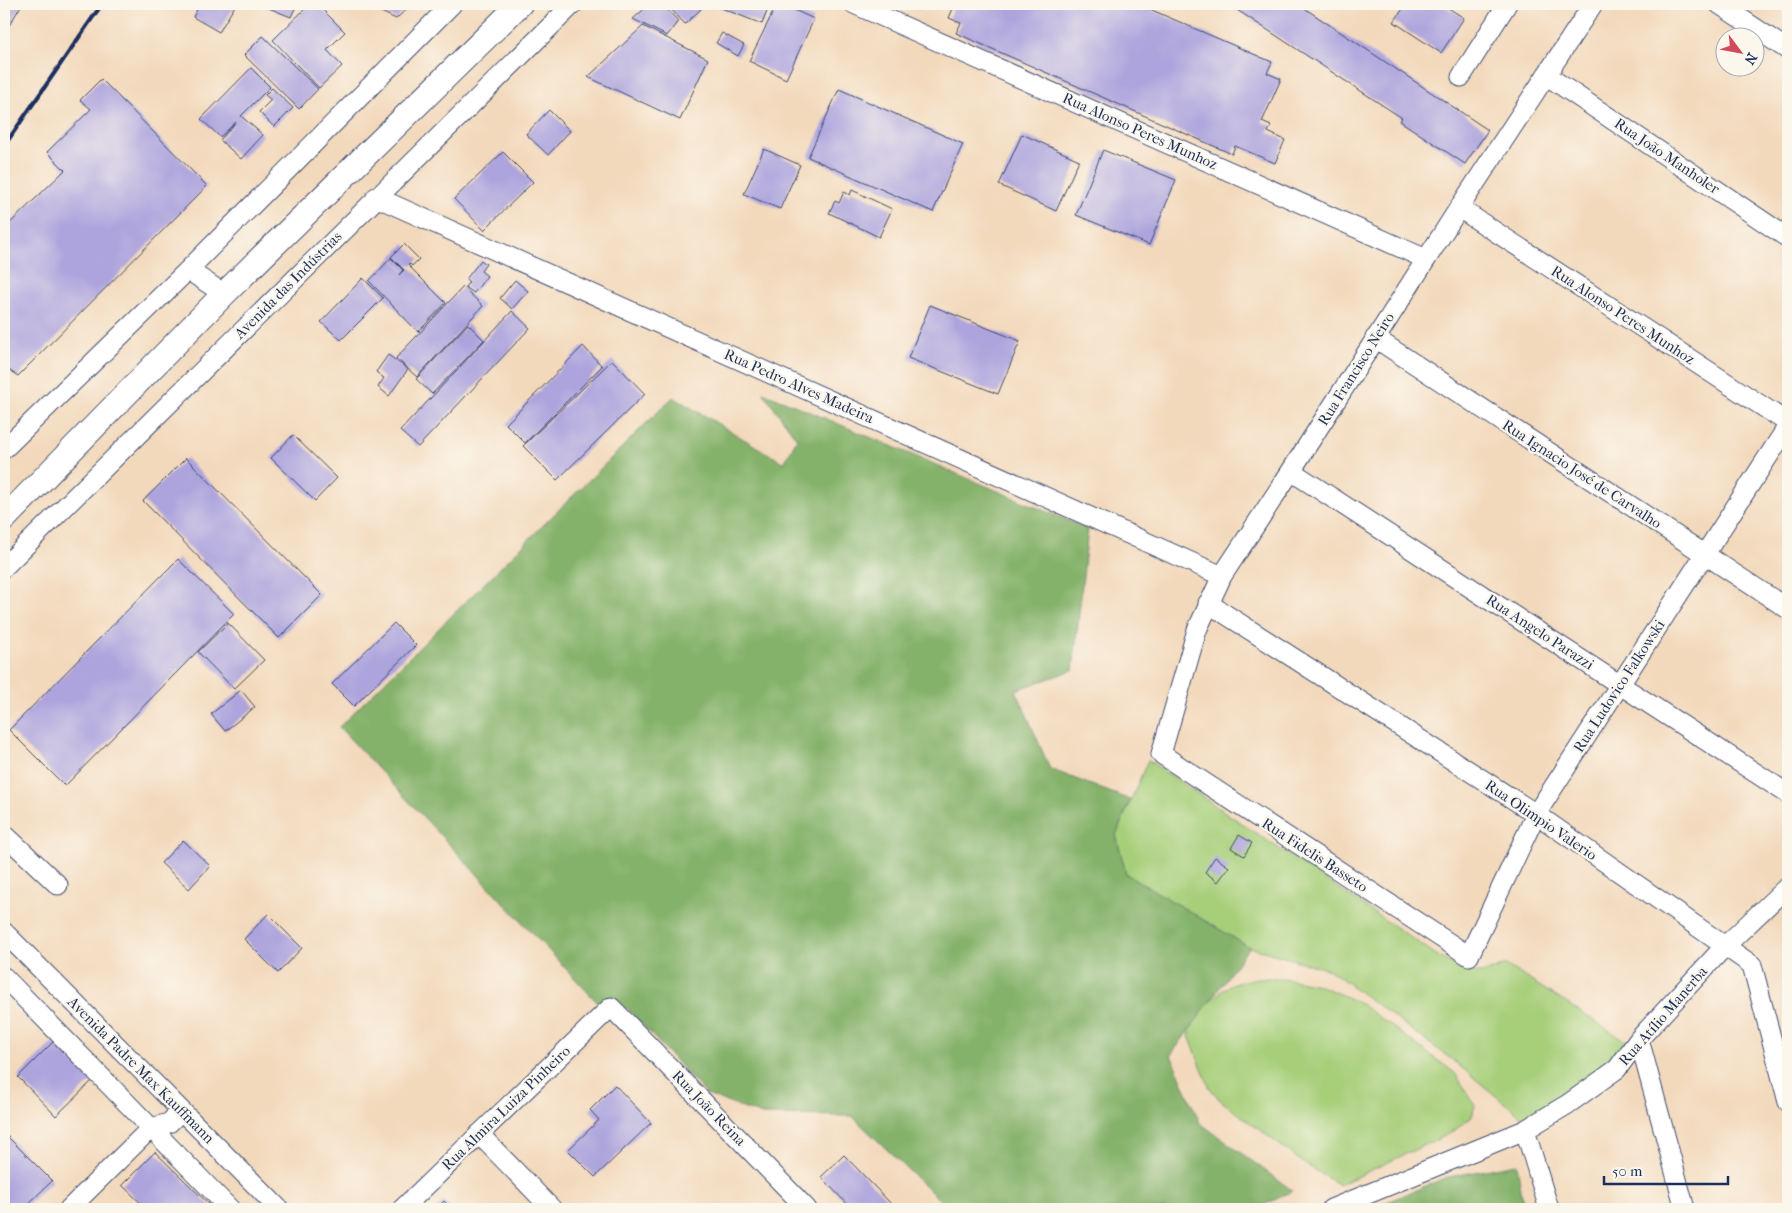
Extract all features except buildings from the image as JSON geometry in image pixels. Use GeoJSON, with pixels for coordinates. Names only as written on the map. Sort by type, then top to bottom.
{"type":"FeatureCollection","features":[{"type":"Feature","properties":{"kind":"main road"},"geometry":{"type":"LineString","coordinates":[[4,518],[224,294],[520,4]]}},
{"type":"Feature","properties":{"kind":"street"},"geometry":{"type":"LineString","coordinates":[[4,449],[188,270],[452,4]]}},
{"type":"Feature","properties":{"kind":"street","name":"Avenida das Indústrias"},"geometry":{"type":"LineString","coordinates":[[4,567],[573,4]]}},
{"type":"Feature","properties":{"kind":"street","name":"Rua Alonso Peres Munhoz"},"geometry":{"type":"LineString","coordinates":[[854,4],[1426,259]]}},
{"type":"Feature","properties":{"kind":"street"},"geometry":{"type":"LineString","coordinates":[[1461,77],[1507,4]]}},
{"type":"Feature","properties":{"kind":"street","name":"Rua Francisco Neiro"},"geometry":{"type":"LineString","coordinates":[[1161,754],[1197,630],[1222,576],[1593,4]]}},
{"type":"Feature","properties":{"kind":"street"},"geometry":{"type":"LineString","coordinates":[[1719,4],[1788,50]]}},
{"type":"Feature","properties":{"kind":"street","name":"Rua João Manholer"},"geometry":{"type":"LineString","coordinates":[[1546,75],[1788,238]]}},
{"type":"Feature","properties":{"kind":"street","name":"Rua Pedro Alves Madeira"},"geometry":{"type":"LineString","coordinates":[[376,197],[1222,576]]}},
{"type":"Feature","properties":{"kind":"street","name":"Rua Alonso Peres Munhoz"},"geometry":{"type":"LineString","coordinates":[[1459,208],[1788,425]]}},
{"type":"Feature","properties":{"kind":"street"},"geometry":{"type":"LineString","coordinates":[[188,270],[224,294]]}},
{"type":"Feature","properties":{"kind":"street","name":"Rua Ignacio José de Carvalho"},"geometry":{"type":"LineString","coordinates":[[1375,338],[1788,609]]}},
{"type":"Feature","properties":{"kind":"street","name":"Rua Ludovico Falkowski"},"geometry":{"type":"LineString","coordinates":[[1469,956],[1536,814],[1788,425]]}},
{"type":"Feature","properties":{"kind":"street","name":"Rua Angelo Parazzi"},"geometry":{"type":"LineString","coordinates":[[1291,471],[1788,794]]}},
{"type":"Feature","properties":{"kind":"street","name":"Rua Olimpio Valerio"},"geometry":{"type":"LineString","coordinates":[[1208,604],[1536,814],[1752,965],[1788,1102]]}},
{"type":"Feature","properties":{"kind":"street","name":"Rua Fidelis Basseto"},"geometry":{"type":"LineString","coordinates":[[1161,754],[1469,956]]}},
{"type":"Feature","properties":{"kind":"street"},"geometry":{"type":"LineString","coordinates":[[4,834],[58,885]]}},
{"type":"Feature","properties":{"kind":"street","name":"Rua Atílio Manerba"},"geometry":{"type":"LineString","coordinates":[[1331,1209],[1525,1130],[1568,1104],[1617,1069],[1639,1039],[1724,947],[1788,886]]}},
{"type":"Feature","properties":{"kind":"street","name":"Avenida Padre Max Kauffmann"},"geometry":{"type":"LineString","coordinates":[[4,932],[279,1209]]}},
{"type":"Feature","properties":{"kind":"street"},"geometry":{"type":"LineString","coordinates":[[4,977],[230,1209]]}},
{"type":"Feature","properties":{"kind":"street","name":"Rua Almira Luiza Pinheiro"},"geometry":{"type":"LineString","coordinates":[[402,1209],[611,1007]]}},
{"type":"Feature","properties":{"kind":"street","name":"Rua João Reina"},"geometry":{"type":"LineString","coordinates":[[611,1007],[807,1209]]}},
{"type":"Feature","properties":{"kind":"street"},"geometry":{"type":"LineString","coordinates":[[1639,1039],[1685,1209]]}},
{"type":"Feature","properties":{"kind":"street"},"geometry":{"type":"LineString","coordinates":[[69,1209],[151,1128],[169,1123],[181,1111]]}},
{"type":"Feature","properties":{"kind":"street"},"geometry":{"type":"LineString","coordinates":[[1525,1130],[1549,1209]]}},
{"type":"Feature","properties":{"kind":"street"},"geometry":{"type":"LineString","coordinates":[[479,1134],[552,1209]]}},
{"type":"Feature","properties":{"kind":"green space"},"geometry":{"type":"Polygon","coordinates":[[[763,392],[1088,529],[1073,670],[1016,690],[1050,769],[1130,800],[1116,835],[1126,874],[1249,947],[1171,1055],[1200,1123],[1293,1191],[1255,1209],[949,1209],[852,1116],[762,1115],[707,1095],[627,1008],[596,1001],[339,727],[673,397],[784,463],[797,439],[763,392]]]}},
{"type":"Feature","properties":{"kind":"green space"},"geometry":{"type":"Polygon","coordinates":[[[1148,760],[1448,962],[1470,973],[1485,972],[1506,965],[1629,1043],[1581,1091],[1524,1119],[1451,1059],[1330,970],[1249,947],[1126,874],[1116,835],[1148,760]]]}},
{"type":"Feature","properties":{"kind":"green space"},"geometry":{"type":"Polygon","coordinates":[[[1257,978],[1284,978],[1318,985],[1358,1002],[1455,1073],[1475,1105],[1472,1117],[1451,1133],[1339,1185],[1305,1164],[1220,1100],[1210,1088],[1189,1036],[1200,1013],[1220,992],[1234,984],[1257,978]]]}},
{"type":"Feature","properties":{"kind":"green space"},"geometry":{"type":"Polygon","coordinates":[[[1517,1164],[1524,1209],[1369,1209],[1448,1177],[1517,1164]]]}},
{"type":"Feature","properties":{"kind":"railway"},"geometry":{"type":"LineString","coordinates":[[4,146],[102,4]]}}]}
